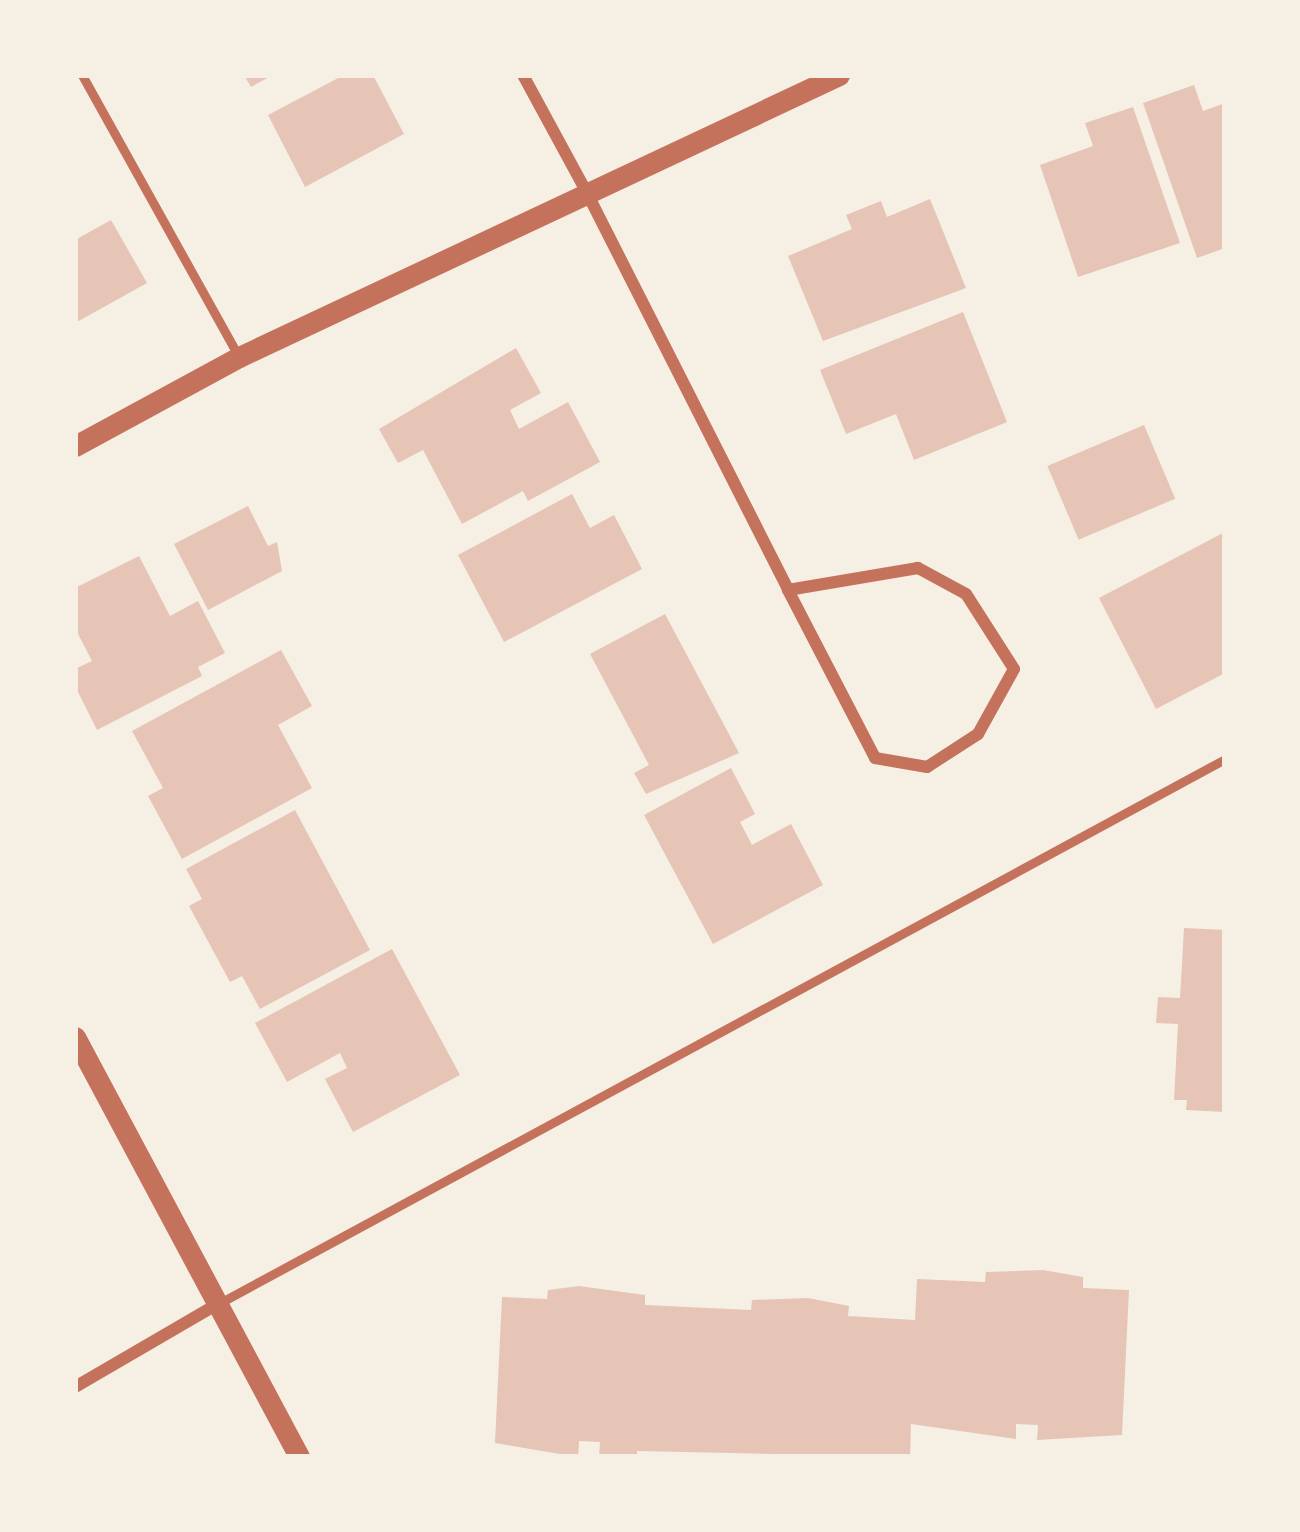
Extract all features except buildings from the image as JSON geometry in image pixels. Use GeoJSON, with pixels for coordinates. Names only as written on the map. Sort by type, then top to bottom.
{"type":"FeatureCollection","features":[{"type":"Feature","properties":{"kind":"street"},"geometry":{"type":"LineString","coordinates":[[523,75],[874,758],[927,767],[978,734],[1014,669],[966,594],[918,568],[788,590]]}},
{"type":"Feature","properties":{"kind":"street"},"geometry":{"type":"LineString","coordinates":[[75,446],[239,357],[839,75]]}},
{"type":"Feature","properties":{"kind":"street"},"geometry":{"type":"LineString","coordinates":[[75,1037],[299,1457]]}},
{"type":"Feature","properties":{"kind":"street"},"geometry":{"type":"LineString","coordinates":[[75,1387],[216,1305]]}},
{"type":"Feature","properties":{"kind":"lane"},"geometry":{"type":"LineString","coordinates":[[82,75],[239,357]]}},
{"type":"Feature","properties":{"kind":"lane"},"geometry":{"type":"LineString","coordinates":[[216,1305],[1225,759]]}}]}
